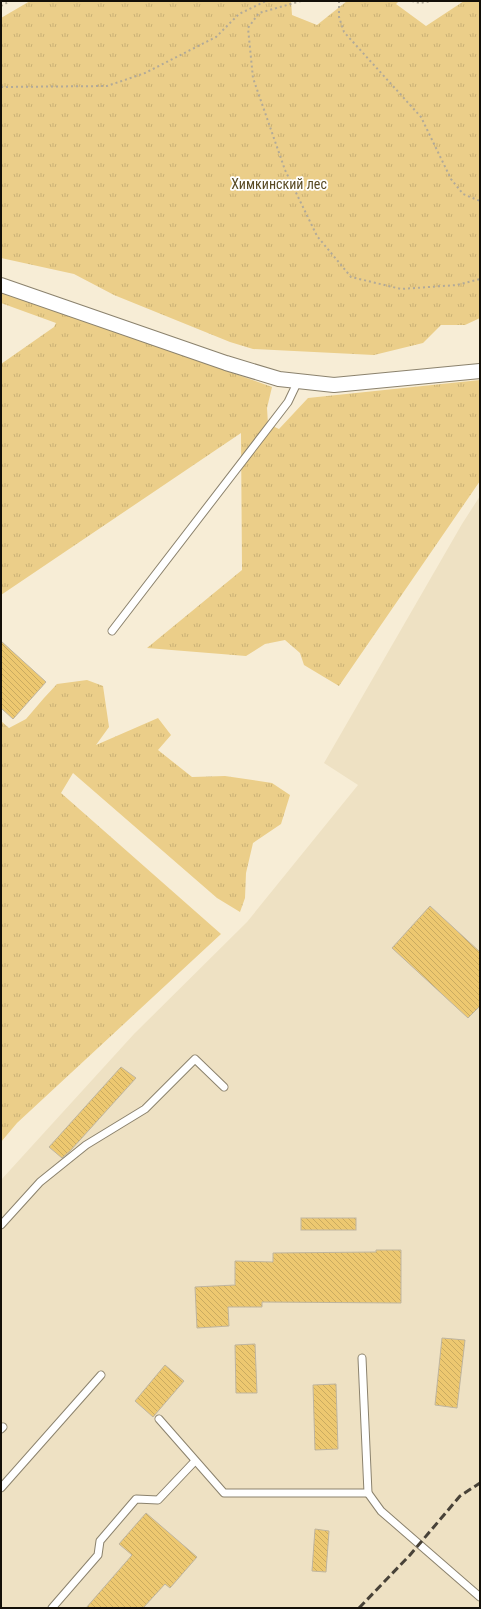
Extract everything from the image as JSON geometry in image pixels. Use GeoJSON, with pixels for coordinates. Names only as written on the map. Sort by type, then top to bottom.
{"type":"FeatureCollection","features":[{"type":"Feature","properties":{"kind":"street"},"geometry":{"type":"LineString","coordinates":[[1,285],[226,363],[279,379],[334,385],[480,371]]}},
{"type":"Feature","properties":{"kind":"lane"},"geometry":{"type":"LineString","coordinates":[[112,632],[288,402],[298,381]]}},
{"type":"Feature","properties":{"kind":"lane"},"geometry":{"type":"LineString","coordinates":[[1,1225],[40,1182],[86,1145],[145,1109],[195,1059],[224,1087]]}},
{"type":"Feature","properties":{"kind":"lane"},"geometry":{"type":"LineString","coordinates":[[362,1358],[368,1493],[380,1511],[480,1597]]}},
{"type":"Feature","properties":{"kind":"lane"},"geometry":{"type":"LineString","coordinates":[[1,1488],[101,1375]]}},
{"type":"Feature","properties":{"kind":"lane"},"geometry":{"type":"LineString","coordinates":[[159,1419],[224,1493],[368,1493]]}},
{"type":"Feature","properties":{"kind":"lane"},"geometry":{"type":"LineString","coordinates":[[52,1608],[98,1555],[100,1542],[136,1499],[158,1500],[195,1461]]}},
{"type":"Feature","properties":{"kind":"path"},"geometry":{"type":"LineString","coordinates":[[1,6],[10,1]]}},
{"type":"Feature","properties":{"kind":"path"},"geometry":{"type":"LineString","coordinates":[[1,87],[106,86],[145,73],[216,37],[239,14],[266,1]]}},
{"type":"Feature","properties":{"kind":"path"},"geometry":{"type":"LineString","coordinates":[[301,1],[259,13],[248,28],[253,78],[285,170],[317,236],[351,277],[401,289],[457,285],[480,279]]}},
{"type":"Feature","properties":{"kind":"path"},"geometry":{"type":"LineString","coordinates":[[339,1],[339,17],[344,32],[421,117],[450,179],[463,194],[480,201]]}},
{"type":"Feature","properties":{"kind":"path"},"geometry":{"type":"LineString","coordinates":[[412,1],[420,3],[432,1]]}},
{"type":"Feature","properties":{"kind":"shaded area"},"geometry":{"type":"Polygon","coordinates":[[[480,496],[480,1608],[1,1608],[1,1180],[134,1034],[247,922],[358,785],[324,763],[462,524],[480,496]]]}},
{"type":"Feature","properties":{"kind":"green space","name":"Химкинский лес"},"geometry":{"type":"Polygon","coordinates":[[[30,1],[291,1],[292,15],[317,25],[347,1],[399,1],[396,4],[426,26],[464,1],[480,1],[480,318],[465,325],[441,325],[423,343],[374,355],[253,349],[230,342],[114,295],[74,274],[1,258],[1,18],[30,1]]]}},
{"type":"Feature","properties":{"kind":"green space"},"geometry":{"type":"Polygon","coordinates":[[[1,291],[272,387],[267,408],[268,424],[279,429],[308,398],[480,380],[480,481],[339,686],[304,665],[300,653],[285,640],[265,644],[246,656],[147,648],[242,570],[241,433],[1,595],[1,364],[54,327],[56,323],[1,303],[1,291]]]}},
{"type":"Feature","properties":{"kind":"green space"},"geometry":{"type":"Polygon","coordinates":[[[87,680],[103,686],[109,727],[96,745],[158,718],[171,735],[158,750],[192,777],[225,776],[272,783],[290,795],[281,824],[253,843],[246,873],[245,898],[240,912],[217,898],[73,773],[61,793],[221,934],[17,1123],[1,1142],[1,721],[9,728],[26,719],[57,684],[87,680]]]}},
{"type":"Feature","properties":{"kind":"building"},"geometry":{"type":"Polygon","coordinates":[[[1,641],[46,682],[13,719],[1,708],[1,641]]]}},
{"type":"Feature","properties":{"kind":"building"},"geometry":{"type":"Polygon","coordinates":[[[430,906],[480,952],[480,1006],[468,1018],[392,948],[430,906]]]}},
{"type":"Feature","properties":{"kind":"building"},"geometry":{"type":"Polygon","coordinates":[[[121,1067],[136,1078],[62,1158],[49,1147],[121,1067]]]}},
{"type":"Feature","properties":{"kind":"building"},"geometry":{"type":"Polygon","coordinates":[[[301,1218],[356,1218],[356,1230],[301,1230],[301,1218]]]}},
{"type":"Feature","properties":{"kind":"building"},"geometry":{"type":"Polygon","coordinates":[[[376,1250],[401,1250],[401,1303],[262,1302],[262,1307],[228,1307],[229,1326],[197,1328],[195,1287],[235,1285],[235,1261],[273,1262],[273,1253],[376,1252],[376,1250]]]}},
{"type":"Feature","properties":{"kind":"building"},"geometry":{"type":"Polygon","coordinates":[[[442,1338],[465,1340],[457,1408],[435,1405],[442,1338]]]}},
{"type":"Feature","properties":{"kind":"building"},"geometry":{"type":"Polygon","coordinates":[[[255,1344],[257,1393],[236,1393],[235,1345],[255,1344]]]}},
{"type":"Feature","properties":{"kind":"building"},"geometry":{"type":"Polygon","coordinates":[[[165,1365],[184,1381],[153,1417],[135,1401],[165,1365]]]}},
{"type":"Feature","properties":{"kind":"building"},"geometry":{"type":"Polygon","coordinates":[[[336,1384],[338,1449],[315,1450],[313,1385],[336,1384]]]}},
{"type":"Feature","properties":{"kind":"building"},"geometry":{"type":"Polygon","coordinates":[[[146,1513],[197,1557],[170,1588],[165,1584],[143,1608],[86,1608],[132,1555],[119,1544],[146,1513]]]}},
{"type":"Feature","properties":{"kind":"building"},"geometry":{"type":"Polygon","coordinates":[[[315,1529],[329,1531],[326,1572],[312,1571],[315,1529]]]}},
{"type":"Feature","properties":{"kind":"railway"},"geometry":{"type":"LineString","coordinates":[[359,1608],[410,1555],[460,1496],[480,1483]]}}]}
